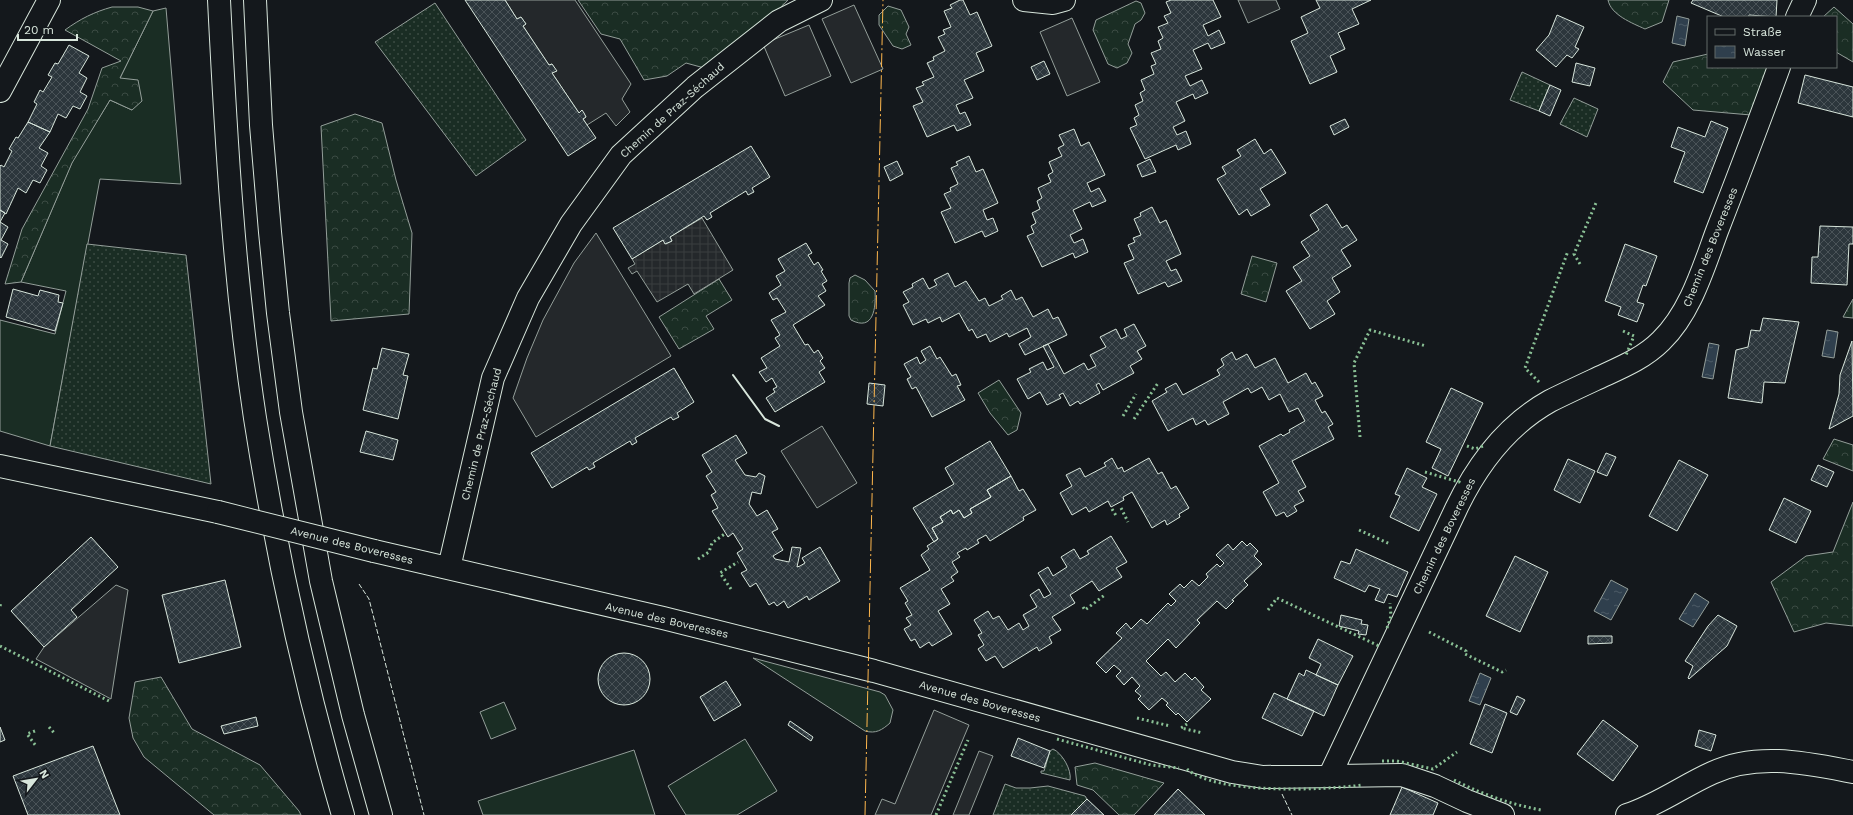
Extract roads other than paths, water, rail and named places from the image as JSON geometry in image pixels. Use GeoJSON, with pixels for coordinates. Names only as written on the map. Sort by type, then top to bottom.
{"type":"FeatureCollection","features":[{"type":"Feature","properties":{"kind":"main road"},"geometry":{"type":"LineString","coordinates":[[0,91],[49,0]]}},
{"type":"Feature","properties":{"kind":"main road"},"geometry":{"type":"LineString","coordinates":[[219,0],[225,132],[233,232],[255,417],[266,488],[299,649],[319,733],[343,815]]}},
{"type":"Feature","properties":{"kind":"main road"},"geometry":{"type":"LineString","coordinates":[[255,0],[261,125],[270,232],[278,313],[291,412],[321,581],[353,715],[381,815]]}},
{"type":"Feature","properties":{"kind":"main road","name":"Chemin de Praz-Séchaud"},"geometry":{"type":"LineString","coordinates":[[448,568],[493,378],[528,298],[570,224],[621,155],[695,87],[779,21],[821,0]]}},
{"type":"Feature","properties":{"kind":"main road"},"geometry":{"type":"LineString","coordinates":[[1024,0],[1053,3],[1064,0]]}},
{"type":"Feature","properties":{"kind":"main road"},"geometry":{"type":"LineString","coordinates":[[1797,16],[1805,0]]}},
{"type":"Feature","properties":{"kind":"main road","name":"Chemin des Boveresses"},"geometry":{"type":"LineString","coordinates":[[1330,775],[1456,509],[1483,462],[1506,435],[1535,411],[1550,402],[1635,361],[1654,348],[1670,332],[1681,316],[1703,267],[1779,68]]}},
{"type":"Feature","properties":{"kind":"main road","name":"Avenue des Boveresses"},"geometry":{"type":"LineString","coordinates":[[0,466],[218,512],[374,551],[671,620],[874,671],[1232,772],[1263,777],[1402,775],[1436,786],[1467,801],[1503,815]]}},
{"type":"Feature","properties":{"kind":"main road"},"geometry":{"type":"LineString","coordinates":[[1627,815],[1648,808],[1712,773],[1728,767],[1746,763],[1784,761],[1853,772]]}},
{"type":"Feature","properties":{"kind":"water"},"geometry":{"type":"Polygon","coordinates":[[[1677,16],[1689,19],[1685,46],[1672,43],[1677,16]]]}},
{"type":"Feature","properties":{"kind":"water"},"geometry":{"type":"Polygon","coordinates":[[[1827,330],[1838,332],[1834,358],[1822,356],[1827,330]]]}},
{"type":"Feature","properties":{"kind":"water"},"geometry":{"type":"Polygon","coordinates":[[[1709,343],[1719,345],[1713,379],[1702,377],[1709,343]]]}},
{"type":"Feature","properties":{"kind":"water"},"geometry":{"type":"Polygon","coordinates":[[[1611,580],[1628,589],[1611,620],[1594,611],[1611,580]]]}},
{"type":"Feature","properties":{"kind":"water"},"geometry":{"type":"Polygon","coordinates":[[[1695,593],[1709,602],[1693,627],[1679,619],[1695,593]]]}},
{"type":"Feature","properties":{"kind":"water"},"geometry":{"type":"Polygon","coordinates":[[[1480,673],[1491,678],[1480,705],[1469,701],[1480,673]]]}}]}
